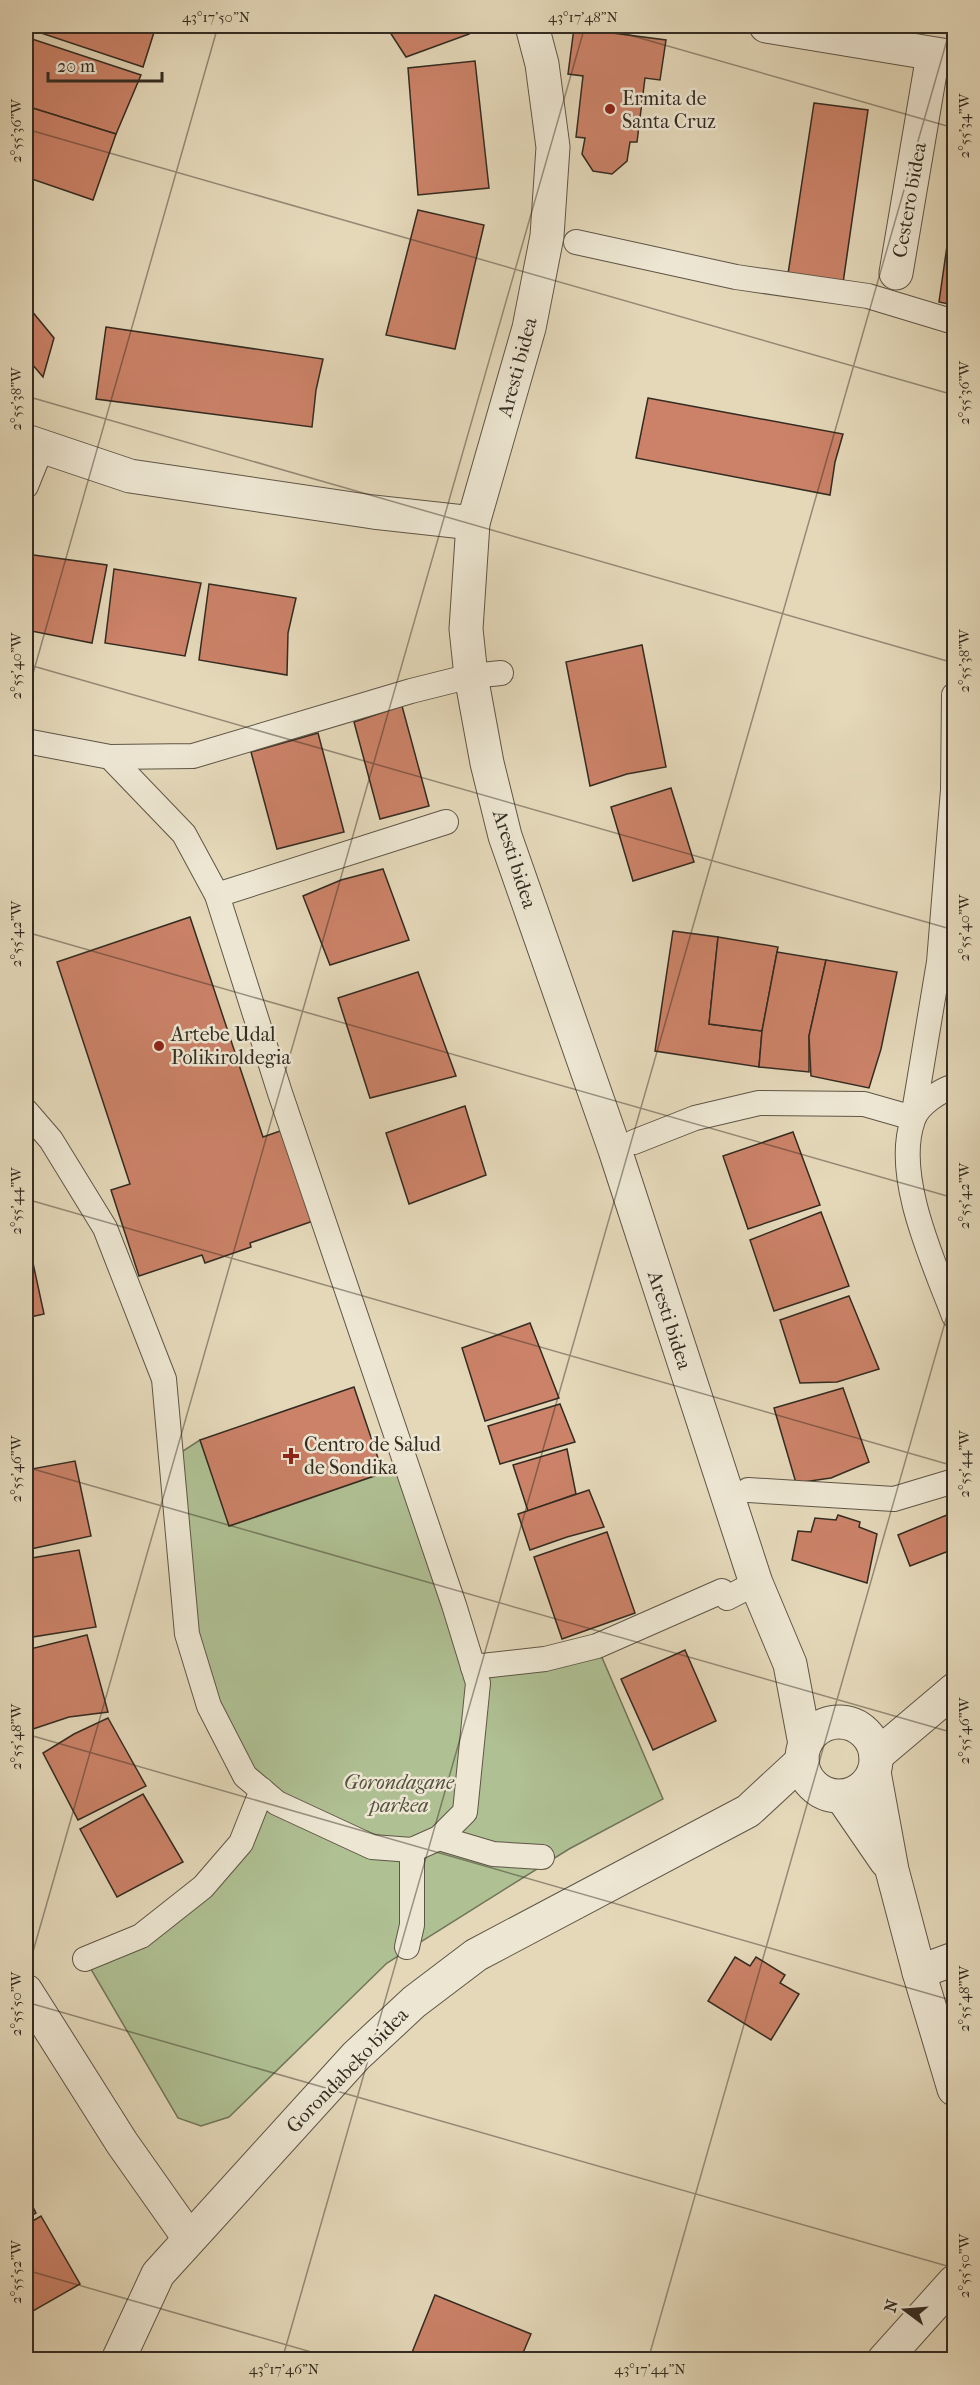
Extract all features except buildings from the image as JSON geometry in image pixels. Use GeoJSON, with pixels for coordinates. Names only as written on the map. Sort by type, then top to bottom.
{"type":"FeatureCollection","features":[{"type":"Feature","properties":{"kind":"street","name":"Aresti bidea"},"geometry":{"type":"LineString","coordinates":[[532,26],[542,64],[553,147],[547,236],[529,328],[474,523],[466,628],[486,675],[490,779],[505,836],[615,1150],[756,1583],[790,1664],[803,1753]]}},
{"type":"Feature","properties":{"kind":"street"},"geometry":{"type":"LineString","coordinates":[[766,26],[944,56]]}},
{"type":"Feature","properties":{"kind":"street","name":"Cestero bidea"},"geometry":{"type":"LineString","coordinates":[[896,273],[944,56]]}},
{"type":"Feature","properties":{"kind":"street"},"geometry":{"type":"LineString","coordinates":[[576,242],[736,277],[868,296],[954,322]]}},
{"type":"Feature","properties":{"kind":"street"},"geometry":{"type":"LineString","coordinates":[[26,486],[33,445],[130,476],[373,512],[474,523]]}},
{"type":"Feature","properties":{"kind":"street"},"geometry":{"type":"LineString","coordinates":[[26,741],[110,757],[193,756],[411,691],[486,675]]}},
{"type":"Feature","properties":{"kind":"street"},"geometry":{"type":"LineString","coordinates":[[954,695],[952,830],[939,962],[906,1155],[916,1209],[954,1316]]}},
{"type":"Feature","properties":{"kind":"street"},"geometry":{"type":"LineString","coordinates":[[26,1111],[51,1140],[105,1228],[164,1379],[187,1634],[209,1706],[245,1776],[277,1803],[372,1847],[412,1850],[439,1838],[465,1812],[478,1683],[280,1093],[217,895],[184,834],[110,757]]}},
{"type":"Feature","properties":{"kind":"street"},"geometry":{"type":"LineString","coordinates":[[217,895],[446,822]]}},
{"type":"Feature","properties":{"kind":"street"},"geometry":{"type":"LineString","coordinates":[[913,1118],[938,1091],[954,1086]]}},
{"type":"Feature","properties":{"kind":"street"},"geometry":{"type":"LineString","coordinates":[[634,1142],[694,1118],[759,1103],[864,1104],[913,1118]]}},
{"type":"Feature","properties":{"kind":"street"},"geometry":{"type":"LineString","coordinates":[[748,1490],[894,1499],[954,1481]]}},
{"type":"Feature","properties":{"kind":"street"},"geometry":{"type":"LineString","coordinates":[[473,1667],[545,1659],[597,1646],[722,1591],[727,1598],[756,1583]]}},
{"type":"Feature","properties":{"kind":"street","name":"Aresti bidea"},"geometry":{"type":"LineString","coordinates":[[790,1664],[850,1725]]}},
{"type":"Feature","properties":{"kind":"street"},"geometry":{"type":"LineString","coordinates":[[892,1870],[835,1796],[810,1783],[803,1753],[820,1728],[850,1725],[952,1692]]}},
{"type":"Feature","properties":{"kind":"street"},"geometry":{"type":"LineString","coordinates":[[835,1796],[861,1789],[875,1764],[952,1692]]}},
{"type":"Feature","properties":{"kind":"street"},"geometry":{"type":"LineString","coordinates":[[850,1725],[867,1735],[875,1764],[892,1870],[919,1972],[954,2089]]}},
{"type":"Feature","properties":{"kind":"street","name":"Gorondabeko bidea"},"geometry":{"type":"LineString","coordinates":[[748,1811],[803,1753]]}},
{"type":"Feature","properties":{"kind":"street"},"geometry":{"type":"LineString","coordinates":[[85,1959],[141,1936],[203,1887],[241,1843],[262,1790]]}},
{"type":"Feature","properties":{"kind":"street","name":"Gorondabeko bidea"},"geometry":{"type":"LineString","coordinates":[[118,2360],[158,2274],[356,2056],[414,2002],[467,1961],[524,1928],[748,1811],[835,1796]]}},
{"type":"Feature","properties":{"kind":"street"},"geometry":{"type":"LineString","coordinates":[[439,1838],[493,1854],[542,1857]]}},
{"type":"Feature","properties":{"kind":"street"},"geometry":{"type":"LineString","coordinates":[[407,1947],[412,1925],[412,1850]]}},
{"type":"Feature","properties":{"kind":"street"},"geometry":{"type":"LineString","coordinates":[[919,1972],[954,1959]]}},
{"type":"Feature","properties":{"kind":"street"},"geometry":{"type":"LineString","coordinates":[[26,1990],[122,2143],[189,2238]]}},
{"type":"Feature","properties":{"kind":"street"},"geometry":{"type":"LineString","coordinates":[[884,2360],[954,2282]]}},
{"type":"Feature","properties":{"kind":"green space","name":"Gorondagane parkea"},"geometry":{"type":"Polygon","coordinates":[[[200,1440],[230,1526],[383,1473],[410,1475],[478,1682],[545,1659],[597,1646],[663,1799],[569,1849],[387,1963],[229,2117],[201,2126],[178,2118],[85,1959],[203,1887],[262,1790],[209,1706],[172,1458],[200,1440]]]}},
{"type":"Feature","properties":{"kind":"place","name":"Ermita de Santa Cruz"},"geometry":{"type":"Point","coordinates":[610,109]}},
{"type":"Feature","properties":{"kind":"place","name":"Artebe Udal Polikiroldegia"},"geometry":{"type":"Point","coordinates":[159,1046]}},
{"type":"Feature","properties":{"kind":"place","name":"Centro de Salud de Sondika"},"geometry":{"type":"Point","coordinates":[291,1456]}}]}
